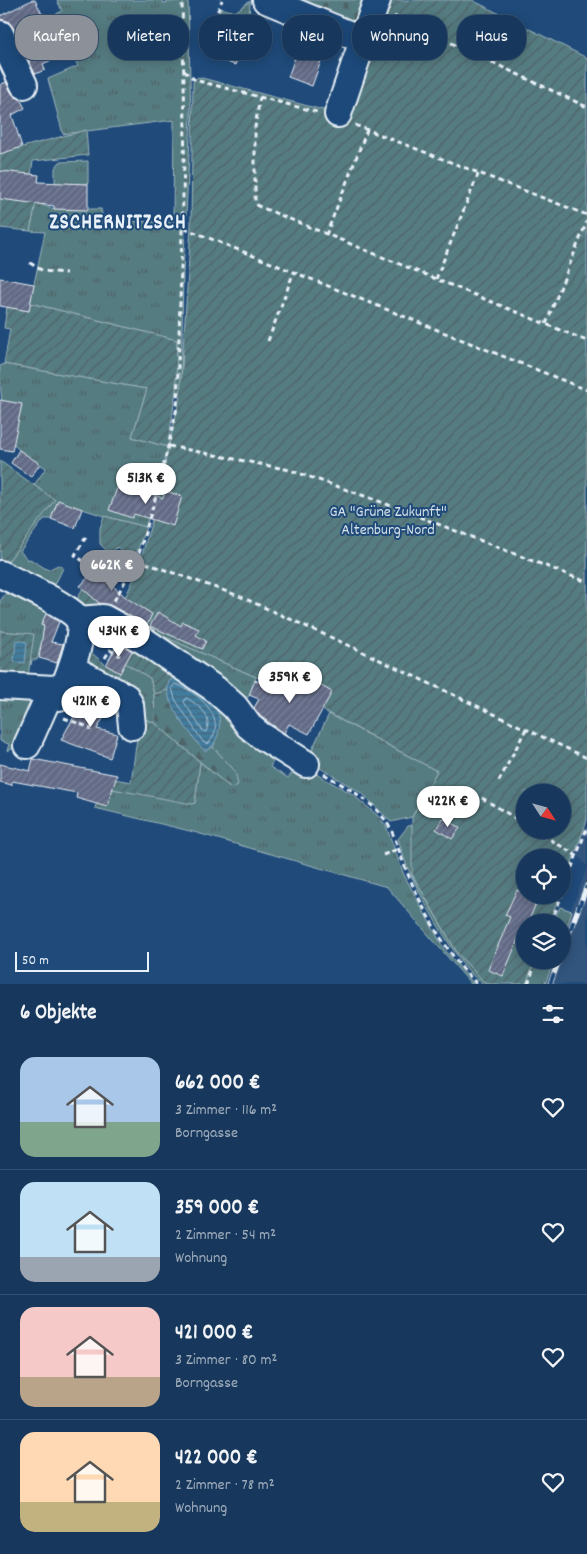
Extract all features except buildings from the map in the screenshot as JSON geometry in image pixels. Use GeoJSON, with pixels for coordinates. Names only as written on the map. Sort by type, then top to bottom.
{"type":"FeatureCollection","features":[{"type":"Feature","properties":{"kind":"street"},"geometry":{"type":"LineString","coordinates":[[258,5],[352,36]]}},
{"type":"Feature","properties":{"kind":"street"},"geometry":{"type":"LineString","coordinates":[[0,34],[24,85]]}},
{"type":"Feature","properties":{"kind":"street"},"geometry":{"type":"LineString","coordinates":[[337,116],[356,60]]}},
{"type":"Feature","properties":{"kind":"street"},"geometry":{"type":"LineString","coordinates":[[0,574],[67,609],[143,640],[192,671],[235,707],[249,726],[260,735],[306,764]]}},
{"type":"Feature","properties":{"kind":"street"},"geometry":{"type":"LineString","coordinates":[[27,745],[47,700],[62,691],[81,627],[91,619]]}},
{"type":"Feature","properties":{"kind":"street"},"geometry":{"type":"LineString","coordinates":[[0,686],[126,696],[130,705],[132,726]]}},
{"type":"Feature","properties":{"kind":"path"},"geometry":{"type":"LineString","coordinates":[[91,619],[128,577],[137,560],[169,446],[178,399],[184,228],[182,0]]}},
{"type":"Feature","properties":{"kind":"path"},"geometry":{"type":"LineString","coordinates":[[216,15],[222,0]]}},
{"type":"Feature","properties":{"kind":"path"},"geometry":{"type":"LineString","coordinates":[[376,4],[587,107]]}},
{"type":"Feature","properties":{"kind":"path"},"geometry":{"type":"LineString","coordinates":[[184,71],[195,80],[337,116],[367,130],[480,172],[587,215]]}},
{"type":"Feature","properties":{"kind":"path"},"geometry":{"type":"LineString","coordinates":[[260,97],[255,127],[255,201],[266,211],[587,341]]}},
{"type":"Feature","properties":{"kind":"path"},"geometry":{"type":"LineString","coordinates":[[326,235],[367,130]]}},
{"type":"Feature","properties":{"kind":"path"},"geometry":{"type":"LineString","coordinates":[[436,279],[480,172]]}},
{"type":"Feature","properties":{"kind":"path"},"geometry":{"type":"LineString","coordinates":[[546,324],[587,222]]}},
{"type":"Feature","properties":{"kind":"path"},"geometry":{"type":"LineString","coordinates":[[184,228],[293,274],[587,390]]}},
{"type":"Feature","properties":{"kind":"path"},"geometry":{"type":"LineString","coordinates":[[30,263],[43,271],[66,273]]}},
{"type":"Feature","properties":{"kind":"path"},"geometry":{"type":"LineString","coordinates":[[268,341],[293,274]]}},
{"type":"Feature","properties":{"kind":"path"},"geometry":{"type":"LineString","coordinates":[[169,446],[290,470],[376,500],[587,582]]}},
{"type":"Feature","properties":{"kind":"path"},"geometry":{"type":"LineString","coordinates":[[86,537],[75,556],[91,567]]}},
{"type":"Feature","properties":{"kind":"path"},"geometry":{"type":"LineString","coordinates":[[137,560],[176,572],[248,600],[587,758]]}},
{"type":"Feature","properties":{"kind":"path"},"geometry":{"type":"LineString","coordinates":[[113,564],[128,577]]}},
{"type":"Feature","properties":{"kind":"path"},"geometry":{"type":"LineString","coordinates":[[106,658],[110,650],[120,656]]}},
{"type":"Feature","properties":{"kind":"path"},"geometry":{"type":"LineString","coordinates":[[62,691],[91,728],[89,733]]}},
{"type":"Feature","properties":{"kind":"path"},"geometry":{"type":"LineString","coordinates":[[499,781],[526,729]]}},
{"type":"Feature","properties":{"kind":"path"},"geometry":{"type":"LineString","coordinates":[[306,764],[370,804],[389,826],[413,886],[442,940],[477,984]]}},
{"type":"Feature","properties":{"kind":"path"},"geometry":{"type":"LineString","coordinates":[[482,798],[516,819]]}},
{"type":"Feature","properties":{"kind":"path"},"geometry":{"type":"LineString","coordinates":[[571,871],[587,828]]}},
{"type":"Feature","properties":{"kind":"path"},"geometry":{"type":"LineString","coordinates":[[549,839],[577,856]]}},
{"type":"Feature","properties":{"kind":"path"},"geometry":{"type":"LineString","coordinates":[[382,855],[398,849]]}},
{"type":"Feature","properties":{"kind":"path"},"geometry":{"type":"LineString","coordinates":[[528,984],[534,969]]}},
{"type":"Feature","properties":{"kind":"shaded area"},"geometry":{"type":"Polygon","coordinates":[[[587,820],[587,866],[575,853],[587,820]]]}},
{"type":"Feature","properties":{"kind":"shaded area"},"geometry":{"type":"Polygon","coordinates":[[[587,868],[587,984],[543,984],[549,969],[571,969],[571,914],[569,914],[587,868]]]}},
{"type":"Feature","properties":{"kind":"green space"},"geometry":{"type":"Polygon","coordinates":[[[57,0],[163,0],[163,3],[188,0],[188,15],[108,15],[108,60],[189,60],[189,39],[191,117],[183,272],[181,394],[175,394],[177,340],[30,303],[45,232],[30,231],[36,203],[54,209],[101,209],[103,221],[173,222],[174,120],[63,134],[48,79],[78,66],[75,60],[98,60],[98,15],[54,15],[62,11],[57,0]]]}},
{"type":"Feature","properties":{"kind":"green space"},"geometry":{"type":"Polygon","coordinates":[[[284,0],[372,0],[366,15],[352,15],[352,26],[342,23],[342,15],[322,15],[284,0]]]}},
{"type":"Feature","properties":{"kind":"green space","name":"GA \"Grüne Zukunft\" Altenburg-Nord"},"geometry":{"type":"Polygon","coordinates":[[[386,0],[472,0],[502,15],[457,15],[457,60],[526,60],[526,27],[587,58],[587,820],[571,865],[571,849],[516,849],[516,904],[556,904],[552,914],[516,914],[516,969],[532,969],[526,984],[486,984],[458,954],[412,874],[412,817],[437,771],[279,687],[147,629],[118,613],[137,572],[153,517],[180,396],[191,227],[193,82],[198,77],[342,115],[363,60],[447,60],[447,15],[380,15],[386,0]]]}},
{"type":"Feature","properties":{"kind":"green space"},"geometry":{"type":"Polygon","coordinates":[[[250,1],[249,15],[218,15],[221,8],[235,12],[250,1]]]}},
{"type":"Feature","properties":{"kind":"green space"},"geometry":{"type":"Polygon","coordinates":[[[86,130],[88,155],[33,161],[31,174],[0,173],[0,153],[86,130]]]}},
{"type":"Feature","properties":{"kind":"green space"},"geometry":{"type":"Polygon","coordinates":[[[88,161],[88,184],[55,183],[55,168],[60,162],[88,161]]]}},
{"type":"Feature","properties":{"kind":"green space"},"geometry":{"type":"Polygon","coordinates":[[[0,199],[36,203],[30,231],[0,228],[0,199]]]}},
{"type":"Feature","properties":{"kind":"green space"},"geometry":{"type":"Polygon","coordinates":[[[30,303],[177,340],[176,390],[168,447],[132,437],[147,389],[4,364],[10,329],[4,328],[7,307],[29,311],[30,303]]]}},
{"type":"Feature","properties":{"kind":"green space"},"geometry":{"type":"Polygon","coordinates":[[[4,364],[147,389],[132,437],[168,447],[146,527],[58,501],[51,519],[44,519],[20,551],[28,560],[30,559],[48,570],[58,565],[63,568],[50,595],[2,569],[54,500],[34,485],[46,468],[19,450],[13,443],[9,433],[3,410],[1,386],[0,366],[4,364]]]}},
{"type":"Feature","properties":{"kind":"green space"},"geometry":{"type":"Polygon","coordinates":[[[0,461],[55,500],[2,569],[0,568],[0,461]]]}},
{"type":"Feature","properties":{"kind":"green space"},"geometry":{"type":"Polygon","coordinates":[[[104,516],[146,527],[134,560],[127,573],[116,564],[125,554],[117,547],[110,554],[100,544],[100,528],[104,516]]]}},
{"type":"Feature","properties":{"kind":"green space"},"geometry":{"type":"Polygon","coordinates":[[[93,585],[87,592],[102,606],[98,611],[74,605],[84,586],[93,585]]]}},
{"type":"Feature","properties":{"kind":"green space"},"geometry":{"type":"Polygon","coordinates":[[[11,586],[48,610],[41,625],[53,631],[49,642],[42,641],[37,660],[32,660],[31,665],[29,634],[0,631],[0,601],[11,586]]]}},
{"type":"Feature","properties":{"kind":"green space"},"geometry":{"type":"Polygon","coordinates":[[[147,629],[256,677],[249,696],[239,706],[147,629]]]}},
{"type":"Feature","properties":{"kind":"green space"},"geometry":{"type":"Polygon","coordinates":[[[0,631],[34,634],[27,684],[0,681],[0,631]]]}},
{"type":"Feature","properties":{"kind":"green space"},"geometry":{"type":"Polygon","coordinates":[[[137,643],[179,668],[167,687],[168,690],[154,694],[150,678],[125,663],[137,643]]]}},
{"type":"Feature","properties":{"kind":"green space"},"geometry":{"type":"Polygon","coordinates":[[[82,645],[106,665],[120,673],[113,685],[78,669],[82,645]]]}},
{"type":"Feature","properties":{"kind":"green space"},"geometry":{"type":"Polygon","coordinates":[[[149,650],[276,756],[270,767],[288,778],[296,768],[305,768],[352,794],[377,815],[386,826],[404,875],[444,949],[474,984],[471,984],[387,887],[190,831],[95,808],[102,787],[195,803],[200,762],[231,788],[235,771],[213,747],[215,743],[173,679],[149,650]]]}},
{"type":"Feature","properties":{"kind":"green space"},"geometry":{"type":"Polygon","coordinates":[[[125,663],[150,678],[154,694],[155,723],[140,717],[113,685],[125,663]]]}},
{"type":"Feature","properties":{"kind":"green space"},"geometry":{"type":"Polygon","coordinates":[[[0,690],[43,693],[17,747],[7,751],[9,744],[0,741],[0,690]]]}},
{"type":"Feature","properties":{"kind":"green space"},"geometry":{"type":"Polygon","coordinates":[[[168,690],[170,701],[199,745],[204,750],[213,747],[235,771],[238,785],[231,788],[155,723],[154,694],[168,690]]]}},
{"type":"Feature","properties":{"kind":"green space"},"geometry":{"type":"Polygon","coordinates":[[[329,714],[437,771],[412,817],[391,822],[363,794],[307,760],[329,714]]]}},
{"type":"Feature","properties":{"kind":"green space"},"geometry":{"type":"Polygon","coordinates":[[[140,717],[155,723],[200,762],[195,803],[102,787],[103,777],[131,782],[140,717]]]}},
{"type":"Feature","properties":{"kind":"green space"},"geometry":{"type":"Polygon","coordinates":[[[423,825],[412,875],[458,954],[486,984],[478,980],[456,955],[407,866],[398,839],[408,826],[423,825]]]}},
{"type":"Feature","properties":{"kind":"green space"},"geometry":{"type":"Polygon","coordinates":[[[560,907],[572,911],[571,914],[557,914],[560,907]]]}},
{"type":"Feature","properties":{"kind":"green space"},"geometry":{"type":"Polygon","coordinates":[[[532,969],[551,969],[545,984],[526,984],[532,969]]]}},
{"type":"Feature","properties":{"kind":"water"},"geometry":{"type":"Polygon","coordinates":[[[16,640],[27,642],[25,663],[14,662],[16,640]]]}},
{"type":"Feature","properties":{"kind":"water"},"geometry":{"type":"Polygon","coordinates":[[[175,678],[199,691],[215,706],[219,719],[219,733],[208,750],[204,750],[199,745],[177,715],[169,698],[169,681],[175,678]]]}},
{"type":"Feature","properties":{"kind":"railway"},"geometry":{"type":"LineString","coordinates":[[571,928],[587,886]]}},
{"type":"Feature","properties":{"kind":"railway"},"geometry":{"type":"LineString","coordinates":[[550,984],[556,969]]}},
{"type":"Feature","properties":{"kind":"district","name":"ZSCHERNITZSCH"},"geometry":{"type":"Point","coordinates":[118,224]}}]}
